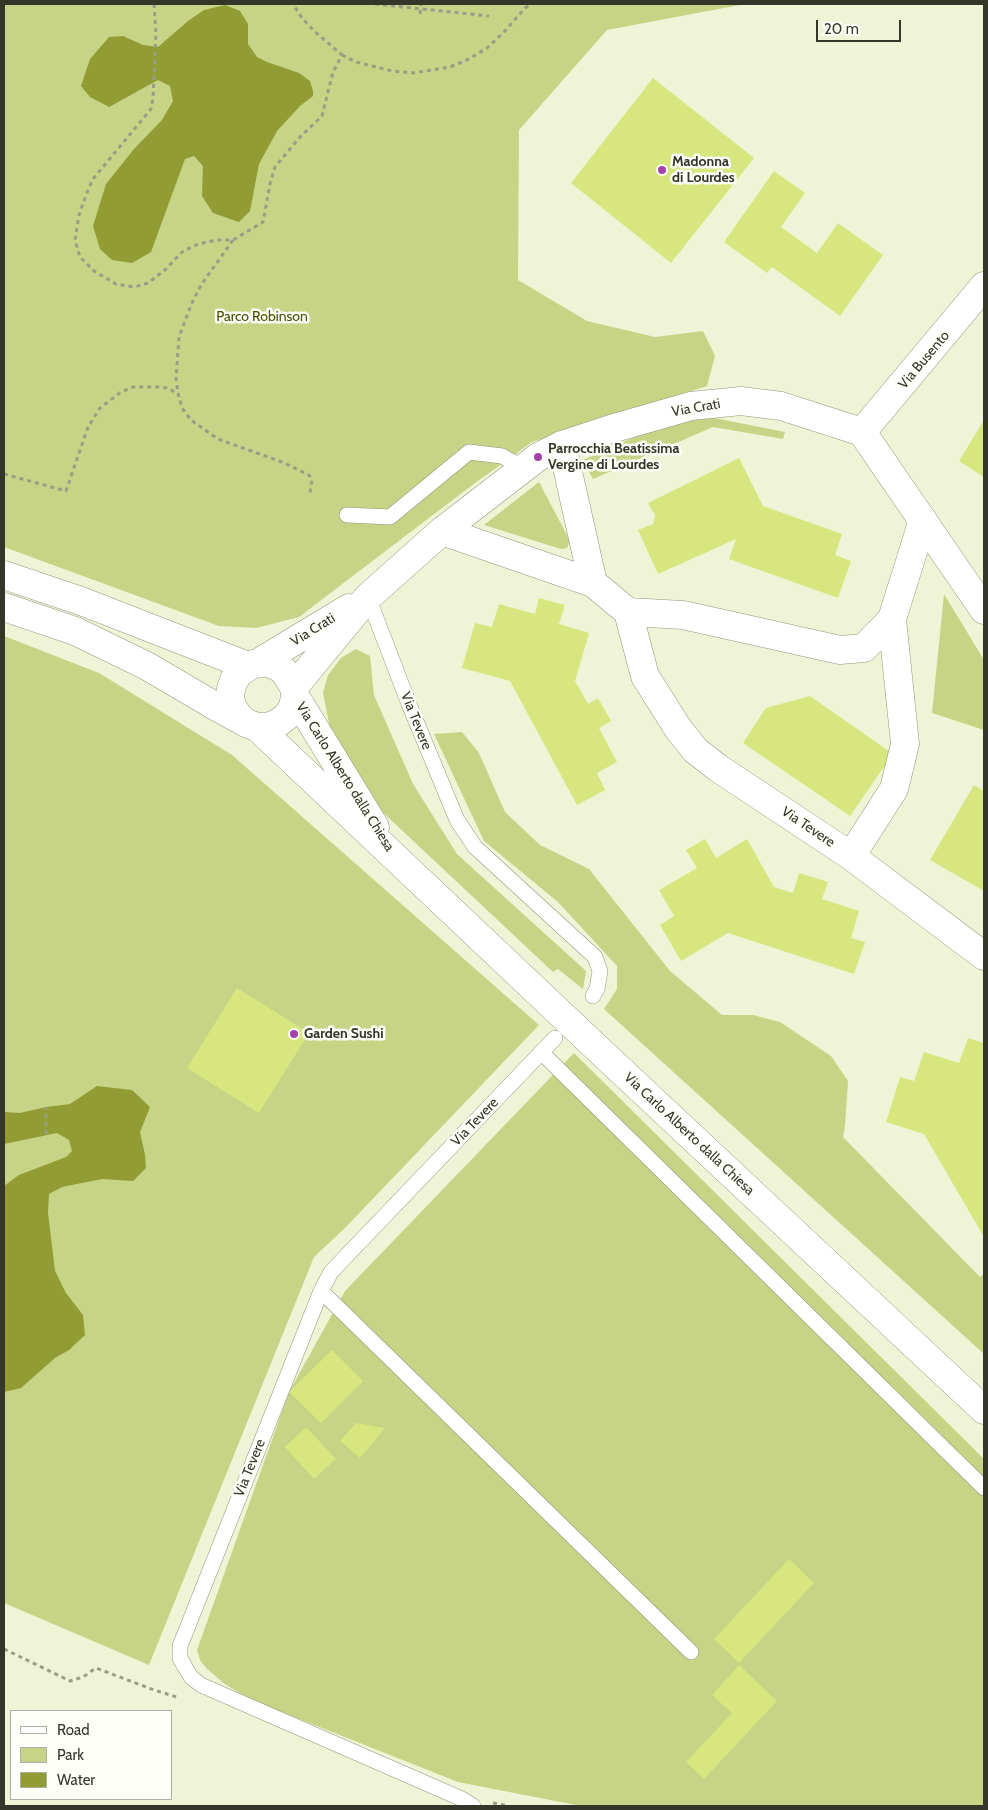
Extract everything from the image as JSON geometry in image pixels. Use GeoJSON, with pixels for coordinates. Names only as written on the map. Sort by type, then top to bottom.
{"type":"FeatureCollection","features":[{"type":"Feature","properties":{"kind":"street","name":"Via Busento"},"geometry":{"type":"LineString","coordinates":[[862,432],[984,286]]}},
{"type":"Feature","properties":{"kind":"street","name":"Via Crati"},"geometry":{"type":"LineString","coordinates":[[295,691],[368,597],[442,531],[538,457],[562,446],[611,428],[691,406],[741,401],[781,406],[862,432]]}},
{"type":"Feature","properties":{"kind":"street"},"geometry":{"type":"LineString","coordinates":[[862,432],[984,610]]}},
{"type":"Feature","properties":{"kind":"street"},"geometry":{"type":"LineString","coordinates":[[562,446],[593,583]]}},
{"type":"Feature","properties":{"kind":"street"},"geometry":{"type":"LineString","coordinates":[[851,856],[894,789],[905,744],[892,619],[923,520]]}},
{"type":"Feature","properties":{"kind":"street"},"geometry":{"type":"LineString","coordinates":[[442,531],[593,583],[628,612],[682,615],[840,650],[864,648],[892,619]]}},
{"type":"Feature","properties":{"kind":"street"},"geometry":{"type":"LineString","coordinates":[[4,575],[253,664],[268,663],[284,670],[295,691],[293,707],[287,716],[278,723],[268,727],[251,725],[147,666],[75,632],[4,607]]}},
{"type":"Feature","properties":{"kind":"street","name":"Via Crati"},"geometry":{"type":"LineString","coordinates":[[253,664],[368,597]]}},
{"type":"Feature","properties":{"kind":"street","name":"Via Tevere"},"geometry":{"type":"LineString","coordinates":[[628,612],[645,676],[677,727],[695,750],[718,768],[851,856],[984,956]]}},
{"type":"Feature","properties":{"kind":"street"},"geometry":{"type":"LineString","coordinates":[[251,725],[239,717],[230,699],[234,680],[240,672],[253,664]]}},
{"type":"Feature","properties":{"kind":"street","name":"Via Carlo Alberto dalla Chiesa"},"geometry":{"type":"LineString","coordinates":[[295,691],[394,857]]}},
{"type":"Feature","properties":{"kind":"street","name":"Via Carlo Alberto dalla Chiesa"},"geometry":{"type":"LineString","coordinates":[[251,725],[984,1410]]}},
{"type":"Feature","properties":{"kind":"lane"},"geometry":{"type":"LineString","coordinates":[[347,515],[390,517],[469,452],[502,456],[523,468]]}},
{"type":"Feature","properties":{"kind":"lane","name":"Via Tevere"},"geometry":{"type":"LineString","coordinates":[[368,597],[457,820],[475,846],[595,957],[600,972],[597,989],[593,996]]}},
{"type":"Feature","properties":{"kind":"lane","name":"Via Tevere"},"geometry":{"type":"LineString","coordinates":[[473,1806],[462,1799],[200,1685],[191,1677],[180,1658],[180,1646],[321,1291],[331,1272],[556,1038]]}},
{"type":"Feature","properties":{"kind":"lane"},"geometry":{"type":"LineString","coordinates":[[541,1052],[984,1488]]}},
{"type":"Feature","properties":{"kind":"lane"},"geometry":{"type":"LineString","coordinates":[[321,1291],[691,1652]]}},
{"type":"Feature","properties":{"kind":"path"},"geometry":{"type":"LineString","coordinates":[[154,4],[156,33],[151,109],[93,179],[79,215],[75,240],[80,257],[94,271],[116,284],[134,287],[148,283],[165,270],[182,252],[198,244],[218,240],[233,240]]}},
{"type":"Feature","properties":{"kind":"path"},"geometry":{"type":"LineString","coordinates":[[294,4],[302,18],[314,31],[342,55],[356,62],[376,68],[412,73],[450,67],[488,48],[525,8],[532,4]]}},
{"type":"Feature","properties":{"kind":"path"},"geometry":{"type":"LineString","coordinates":[[375,4],[421,6],[489,16]]}},
{"type":"Feature","properties":{"kind":"path"},"geometry":{"type":"LineString","coordinates":[[420,14],[421,6]]}},
{"type":"Feature","properties":{"kind":"path"},"geometry":{"type":"LineString","coordinates":[[310,493],[312,480],[309,474],[218,438],[203,430],[191,420],[182,408],[178,393],[177,357],[179,337],[184,321],[201,285],[233,240],[263,222],[275,167],[300,137],[322,116],[327,104],[333,72],[342,55]]}},
{"type":"Feature","properties":{"kind":"path"},"geometry":{"type":"LineString","coordinates":[[4,474],[66,491],[88,427],[100,408],[121,392],[132,387],[158,386],[178,393]]}},
{"type":"Feature","properties":{"kind":"path"},"geometry":{"type":"LineString","coordinates":[[46,1106],[46,1134]]}},
{"type":"Feature","properties":{"kind":"path"},"geometry":{"type":"LineString","coordinates":[[4,1649],[70,1681]]}},
{"type":"Feature","properties":{"kind":"green space","name":"Parco Robinson"},"geometry":{"type":"Polygon","coordinates":[[[4,4],[745,4],[607,30],[519,130],[518,280],[587,321],[655,337],[703,331],[715,356],[707,386],[532,442],[299,617],[256,628],[219,626],[4,547],[4,4]]]}},
{"type":"Feature","properties":{"kind":"green space"},"geometry":{"type":"Polygon","coordinates":[[[709,417],[785,432],[783,439],[713,427],[593,479],[583,460],[639,435],[689,418],[709,417]]]}},
{"type":"Feature","properties":{"kind":"green space"},"geometry":{"type":"Polygon","coordinates":[[[539,482],[570,541],[567,548],[561,549],[484,525],[539,482]]]}},
{"type":"Feature","properties":{"kind":"green space"},"geometry":{"type":"Polygon","coordinates":[[[944,594],[984,660],[984,730],[932,713],[944,594]]]}},
{"type":"Feature","properties":{"kind":"green space"},"geometry":{"type":"Polygon","coordinates":[[[4,636],[99,673],[232,755],[539,1025],[344,1229],[314,1257],[149,1665],[4,1603],[4,636]]]}},
{"type":"Feature","properties":{"kind":"green space"},"geometry":{"type":"Polygon","coordinates":[[[356,649],[370,656],[374,695],[413,784],[457,854],[586,971],[583,989],[558,969],[553,972],[376,806],[330,728],[323,693],[328,675],[341,658],[356,649]]]}},
{"type":"Feature","properties":{"kind":"green space"},"geometry":{"type":"Polygon","coordinates":[[[462,732],[479,753],[505,812],[540,845],[589,869],[670,971],[722,1015],[753,1015],[780,1022],[831,1056],[848,1081],[843,1137],[980,1277],[984,1274],[984,1354],[604,1009],[617,989],[617,966],[558,902],[484,841],[434,734],[462,732]]]}},
{"type":"Feature","properties":{"kind":"green space"},"geometry":{"type":"Polygon","coordinates":[[[574,1053],[984,1459],[984,1806],[581,1806],[458,1782],[249,1699],[225,1684],[207,1669],[200,1660],[197,1650],[289,1392],[345,1291],[574,1053]]]}},
{"type":"Feature","properties":{"kind":"water"},"geometry":{"type":"Polygon","coordinates":[[[225,5],[240,11],[248,24],[248,44],[257,57],[299,73],[310,81],[313,96],[300,106],[277,131],[259,164],[250,211],[239,222],[213,213],[202,196],[203,166],[194,156],[185,159],[151,252],[132,263],[112,260],[100,249],[93,226],[106,184],[134,149],[162,120],[173,101],[170,86],[158,80],[109,107],[90,97],[81,86],[90,59],[109,37],[123,36],[143,45],[158,47],[204,10],[225,5]]]}},
{"type":"Feature","properties":{"kind":"water"},"geometry":{"type":"Polygon","coordinates":[[[97,1086],[132,1090],[150,1107],[140,1132],[146,1168],[133,1181],[102,1179],[62,1187],[49,1194],[48,1213],[55,1271],[66,1293],[83,1315],[85,1335],[21,1388],[4,1392],[4,1186],[19,1175],[66,1157],[72,1151],[69,1140],[57,1133],[4,1144],[4,1112],[20,1113],[70,1104],[97,1086]]]}},
{"type":"Feature","properties":{"kind":"building","name":"Madonna di Lourdes"},"geometry":{"type":"Polygon","coordinates":[[[653,78],[754,158],[671,263],[571,183],[653,78]]]}},
{"type":"Feature","properties":{"kind":"building"},"geometry":{"type":"Polygon","coordinates":[[[774,171],[805,193],[781,227],[817,253],[838,223],[883,255],[840,316],[772,267],[767,273],[724,242],[774,171]]]}},
{"type":"Feature","properties":{"kind":"building"},"geometry":{"type":"Polygon","coordinates":[[[984,420],[984,477],[959,461],[984,420]]]}},
{"type":"Feature","properties":{"kind":"building"},"geometry":{"type":"Polygon","coordinates":[[[739,458],[763,506],[842,534],[835,555],[851,561],[838,598],[729,559],[736,539],[658,574],[638,530],[653,524],[655,515],[648,503],[739,458]]]}},
{"type":"Feature","properties":{"kind":"building"},"geometry":{"type":"Polygon","coordinates":[[[539,598],[565,605],[559,624],[589,633],[575,681],[588,704],[598,698],[611,721],[599,728],[617,762],[597,773],[605,790],[577,805],[510,681],[462,668],[475,623],[492,627],[499,604],[535,614],[539,598]]]}},
{"type":"Feature","properties":{"kind":"building"},"geometry":{"type":"Polygon","coordinates":[[[810,696],[893,754],[850,816],[743,743],[766,708],[810,696]]]}},
{"type":"Feature","properties":{"kind":"building"},"geometry":{"type":"Polygon","coordinates":[[[974,785],[984,791],[984,891],[930,860],[974,785]]]}},
{"type":"Feature","properties":{"kind":"building"},"geometry":{"type":"Polygon","coordinates":[[[705,839],[716,858],[747,839],[774,887],[793,893],[799,873],[828,882],[822,899],[859,911],[851,938],[865,942],[854,974],[728,933],[681,961],[660,925],[674,916],[659,890],[697,868],[686,850],[705,839]]]}},
{"type":"Feature","properties":{"kind":"building"},"geometry":{"type":"Polygon","coordinates":[[[237,988],[309,1033],[259,1113],[187,1068],[237,988]]]}},
{"type":"Feature","properties":{"kind":"building"},"geometry":{"type":"Polygon","coordinates":[[[968,1038],[984,1043],[984,1237],[924,1134],[886,1122],[900,1077],[914,1081],[924,1052],[959,1063],[968,1038]]]}},
{"type":"Feature","properties":{"kind":"building"},"geometry":{"type":"Polygon","coordinates":[[[332,1350],[363,1381],[321,1423],[289,1392],[332,1350]]]}},
{"type":"Feature","properties":{"kind":"building"},"geometry":{"type":"Polygon","coordinates":[[[356,1423],[385,1428],[360,1458],[340,1441],[356,1423]]]}},
{"type":"Feature","properties":{"kind":"building"},"geometry":{"type":"Polygon","coordinates":[[[306,1427],[336,1459],[314,1479],[285,1447],[306,1427]]]}},
{"type":"Feature","properties":{"kind":"building"},"geometry":{"type":"Polygon","coordinates":[[[789,1559],[814,1583],[739,1663],[714,1639],[789,1559]]]}},
{"type":"Feature","properties":{"kind":"building"},"geometry":{"type":"Polygon","coordinates":[[[739,1665],[777,1701],[704,1779],[686,1762],[732,1713],[712,1695],[739,1665]]]}},
{"type":"Feature","properties":{"kind":"place","name":"Madonna di Lourdes"},"geometry":{"type":"Point","coordinates":[662,170]}},
{"type":"Feature","properties":{"kind":"place","name":"Parrocchia Beatissima Vergine di Lourdes"},"geometry":{"type":"Point","coordinates":[538,457]}},
{"type":"Feature","properties":{"kind":"place","name":"Garden Sushi"},"geometry":{"type":"Point","coordinates":[294,1034]}}]}
